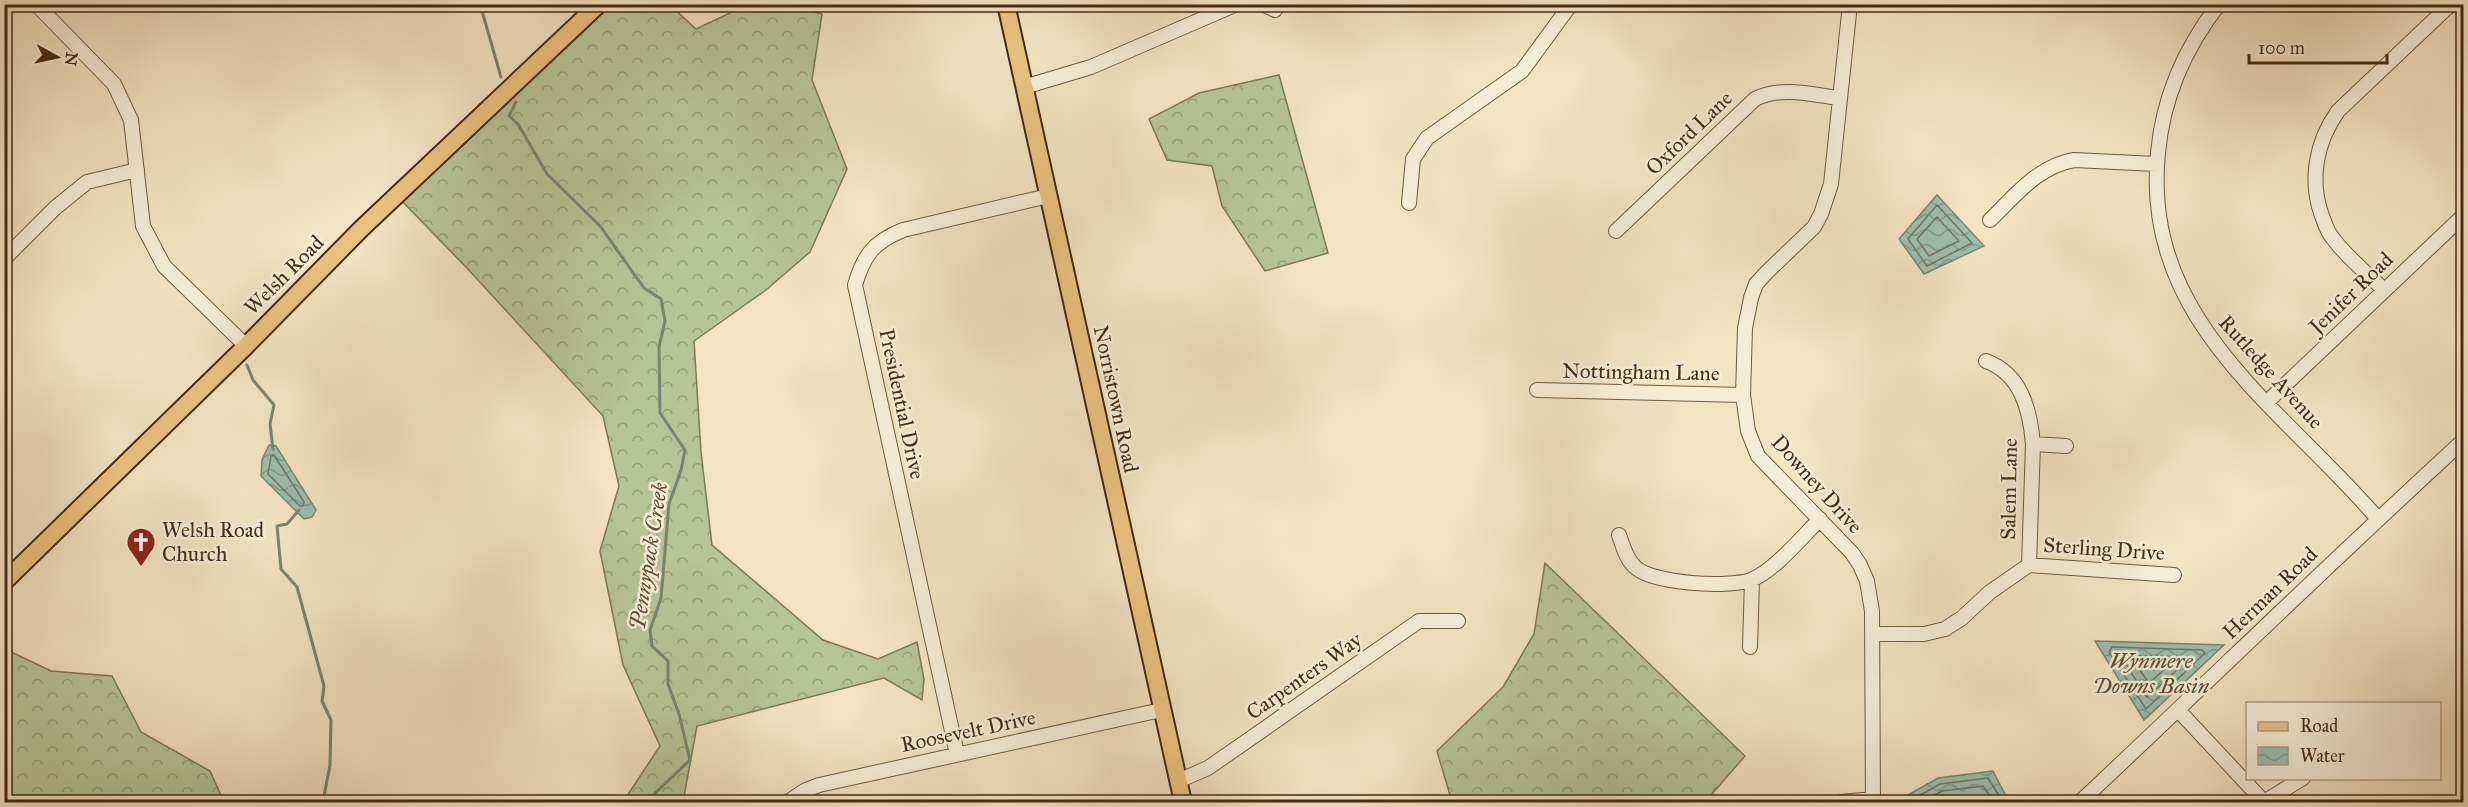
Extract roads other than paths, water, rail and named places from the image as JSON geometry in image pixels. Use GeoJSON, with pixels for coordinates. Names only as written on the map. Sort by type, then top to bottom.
{"type":"FeatureCollection","features":[{"type":"Feature","properties":{"kind":"main road","name":"Welsh Road"},"geometry":{"type":"LineString","coordinates":[[4,582],[246,346],[361,229],[599,4]]}},
{"type":"Feature","properties":{"kind":"main road","name":"Norristown Road"},"geometry":{"type":"LineString","coordinates":[[1006,4],[1183,802]]}},
{"type":"Feature","properties":{"kind":"street"},"geometry":{"type":"LineString","coordinates":[[36,4],[114,84],[131,120],[143,226],[164,266],[246,346]]}},
{"type":"Feature","properties":{"kind":"street"},"geometry":{"type":"LineString","coordinates":[[1024,87],[1090,67],[1237,4]]}},
{"type":"Feature","properties":{"kind":"street"},"geometry":{"type":"LineString","coordinates":[[1409,203],[1413,159],[1428,138],[1522,70],[1571,4]]}},
{"type":"Feature","properties":{"kind":"street"},"geometry":{"type":"LineString","coordinates":[[1604,4],[1623,4]]}},
{"type":"Feature","properties":{"kind":"street","name":"Downey Drive"},"geometry":{"type":"LineString","coordinates":[[1850,4],[1831,184],[1814,227],[1756,284],[1750,298],[1745,328],[1743,395],[1748,431],[1758,456],[1820,519],[1860,565],[1870,595],[1874,634],[1873,801]]}},
{"type":"Feature","properties":{"kind":"street","name":"Rutledge Avenue"},"geometry":{"type":"LineString","coordinates":[[2219,4],[2202,26],[2175,78],[2160,129],[2156,164],[2159,224],[2177,282],[2206,333],[2223,356],[2378,519]]}},
{"type":"Feature","properties":{"kind":"street"},"geometry":{"type":"LineString","coordinates":[[2384,290],[2331,236],[2317,197],[2314,171],[2317,156],[2338,111],[2451,4]]}},
{"type":"Feature","properties":{"kind":"street","name":"Oxford Lane"},"geometry":{"type":"LineString","coordinates":[[1616,231],[1755,99],[1789,90],[1839,98]]}},
{"type":"Feature","properties":{"kind":"street"},"geometry":{"type":"LineString","coordinates":[[1990,220],[2032,180],[2062,162],[2074,160],[2156,164]]}},
{"type":"Feature","properties":{"kind":"street"},"geometry":{"type":"LineString","coordinates":[[4,259],[56,208],[87,182],[137,170]]}},
{"type":"Feature","properties":{"kind":"street","name":"Presidential Drive"},"geometry":{"type":"LineString","coordinates":[[957,754],[855,285],[866,256],[884,238],[903,230],[1048,196]]}},
{"type":"Feature","properties":{"kind":"street","name":"Jenifer Road"},"geometry":{"type":"LineString","coordinates":[[2267,402],[2463,215]]}},
{"type":"Feature","properties":{"kind":"street","name":"Salem Lane"},"geometry":{"type":"LineString","coordinates":[[1986,361],[2001,367],[2021,391],[2030,420],[2033,444],[2029,565]]}},
{"type":"Feature","properties":{"kind":"street","name":"Nottingham Lane"},"geometry":{"type":"LineString","coordinates":[[1537,390],[1743,395]]}},
{"type":"Feature","properties":{"kind":"street","name":"Herman Road"},"geometry":{"type":"LineString","coordinates":[[2080,802],[2179,711],[2463,440]]}},
{"type":"Feature","properties":{"kind":"street"},"geometry":{"type":"LineString","coordinates":[[2033,444],[2066,446]]}},
{"type":"Feature","properties":{"kind":"street"},"geometry":{"type":"LineString","coordinates":[[1619,535],[1630,561],[1643,573],[1652,577],[1666,581],[1729,583],[1752,580],[1768,569],[1820,519]]}},
{"type":"Feature","properties":{"kind":"street","name":"Sterling Drive"},"geometry":{"type":"LineString","coordinates":[[1874,634],[1924,634],[1945,629],[2029,565],[2174,574]]}},
{"type":"Feature","properties":{"kind":"street"},"geometry":{"type":"LineString","coordinates":[[1750,647],[1752,580]]}},
{"type":"Feature","properties":{"kind":"street","name":"Carpenters Way"},"geometry":{"type":"LineString","coordinates":[[1178,781],[1208,768],[1419,621],[1458,621]]}},
{"type":"Feature","properties":{"kind":"street","name":"Roosevelt Drive"},"geometry":{"type":"LineString","coordinates":[[788,802],[804,791],[819,785],[1161,710]]}},
{"type":"Feature","properties":{"kind":"street"},"geometry":{"type":"LineString","coordinates":[[2179,711],[2264,802],[2299,780]]}},
{"type":"Feature","properties":{"kind":"street"},"geometry":{"type":"LineString","coordinates":[[1841,802],[1873,801]]}},
{"type":"Feature","properties":{"kind":"water"},"geometry":{"type":"Polygon","coordinates":[[[1937,195],[1984,246],[1924,274],[1899,239],[1937,195]]]}},
{"type":"Feature","properties":{"kind":"water"},"geometry":{"type":"Polygon","coordinates":[[[269,445],[276,446],[316,510],[312,517],[304,519],[261,476],[262,460],[269,445]]]}},
{"type":"Feature","properties":{"kind":"water","name":"Wynmere Downs Basin"},"geometry":{"type":"Polygon","coordinates":[[[2095,641],[2224,645],[2144,720],[2095,641]]]}},
{"type":"Feature","properties":{"kind":"water"},"geometry":{"type":"Polygon","coordinates":[[[1993,771],[2009,802],[1901,802],[1901,799],[1938,778],[1993,771]]]}},
{"type":"Feature","properties":{"kind":"waterway","name":"Pennypack Creek"},"geometry":{"type":"LineString","coordinates":[[480,4],[501,77]]}},
{"type":"Feature","properties":{"kind":"waterway","name":"Pennypack Creek"},"geometry":{"type":"LineString","coordinates":[[516,102],[509,116],[518,124],[547,174],[600,226],[644,288],[661,299],[665,321],[659,347],[660,413],[685,450],[681,470],[669,504],[661,598],[650,630],[652,646],[668,661],[668,684],[679,714],[690,760],[652,796],[657,802]]}},
{"type":"Feature","properties":{"kind":"waterway"},"geometry":{"type":"LineString","coordinates":[[247,365],[253,380],[274,405],[270,424],[273,449]]}},
{"type":"Feature","properties":{"kind":"waterway"},"geometry":{"type":"LineString","coordinates":[[299,510],[287,524],[277,526],[281,569],[297,587],[324,686],[322,701],[331,720],[330,765],[324,796],[320,802]]}},
{"type":"Feature","properties":{"kind":"place","name":"Welsh Road Church"},"geometry":{"type":"Point","coordinates":[141,568]}}]}
